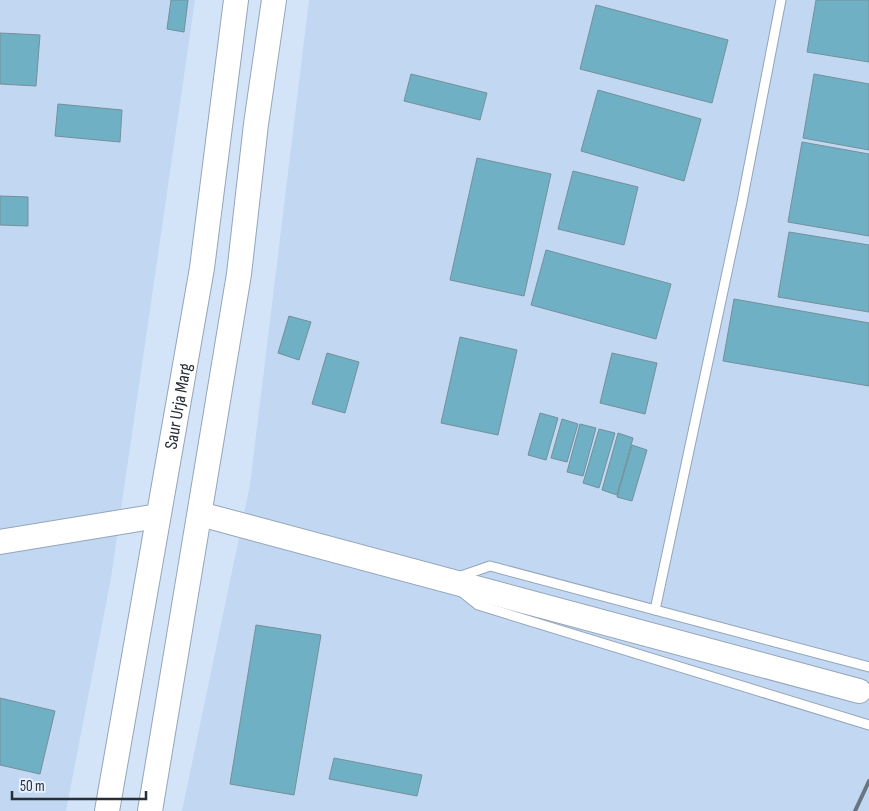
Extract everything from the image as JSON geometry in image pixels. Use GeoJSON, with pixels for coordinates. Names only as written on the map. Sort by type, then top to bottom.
{"type":"FeatureCollection","features":[{"type":"Feature","properties":{"kind":"street","name":"Saur Urja Marg"},"geometry":{"type":"LineString","coordinates":[[107,811],[202,268],[236,0]]}},
{"type":"Feature","properties":{"kind":"street"},"geometry":{"type":"LineString","coordinates":[[150,811],[239,274],[256,124],[274,0]]}},
{"type":"Feature","properties":{"kind":"street"},"geometry":{"type":"LineString","coordinates":[[200,514],[859,691]]}},
{"type":"Feature","properties":{"kind":"street"},"geometry":{"type":"LineString","coordinates":[[0,542],[158,516]]}},
{"type":"Feature","properties":{"kind":"lane"},"geometry":{"type":"LineString","coordinates":[[655,610],[740,212],[781,0]]}},
{"type":"Feature","properties":{"kind":"lane"},"geometry":{"type":"LineString","coordinates":[[448,580],[490,566],[869,667]]}},
{"type":"Feature","properties":{"kind":"lane"},"geometry":{"type":"LineString","coordinates":[[448,580],[478,605],[869,725]]}},
{"type":"Feature","properties":{"kind":"shaded area"},"geometry":{"type":"Polygon","coordinates":[[[0,0],[195,0],[111,578],[66,811],[0,811],[0,0]]]}},
{"type":"Feature","properties":{"kind":"shaded area"},"geometry":{"type":"Polygon","coordinates":[[[309,0],[869,0],[869,811],[182,811],[250,485],[309,0]]]}},
{"type":"Feature","properties":{"kind":"building"},"geometry":{"type":"Polygon","coordinates":[[[171,0],[188,0],[184,32],[167,29],[171,0]]]}},
{"type":"Feature","properties":{"kind":"building"},"geometry":{"type":"Polygon","coordinates":[[[816,0],[869,0],[869,62],[807,52],[816,0]]]}},
{"type":"Feature","properties":{"kind":"building"},"geometry":{"type":"Polygon","coordinates":[[[596,5],[728,40],[712,103],[580,69],[596,5]]]}},
{"type":"Feature","properties":{"kind":"building"},"geometry":{"type":"Polygon","coordinates":[[[0,33],[40,35],[36,86],[0,84],[0,33]]]}},
{"type":"Feature","properties":{"kind":"building"},"geometry":{"type":"Polygon","coordinates":[[[411,74],[487,93],[480,120],[404,101],[411,74]]]}},
{"type":"Feature","properties":{"kind":"building"},"geometry":{"type":"Polygon","coordinates":[[[814,74],[869,84],[869,150],[803,138],[814,74]]]}},
{"type":"Feature","properties":{"kind":"building"},"geometry":{"type":"Polygon","coordinates":[[[598,90],[701,119],[684,181],[581,151],[598,90]]]}},
{"type":"Feature","properties":{"kind":"building"},"geometry":{"type":"Polygon","coordinates":[[[58,104],[122,110],[120,142],[55,136],[58,104]]]}},
{"type":"Feature","properties":{"kind":"building"},"geometry":{"type":"Polygon","coordinates":[[[802,142],[869,154],[869,236],[788,222],[802,142]]]}},
{"type":"Feature","properties":{"kind":"building"},"geometry":{"type":"Polygon","coordinates":[[[477,158],[551,174],[524,296],[450,280],[477,158]]]}},
{"type":"Feature","properties":{"kind":"building"},"geometry":{"type":"Polygon","coordinates":[[[573,171],[638,187],[624,245],[558,229],[573,171]]]}},
{"type":"Feature","properties":{"kind":"building"},"geometry":{"type":"Polygon","coordinates":[[[0,196],[28,197],[28,226],[0,225],[0,196]]]}},
{"type":"Feature","properties":{"kind":"building"},"geometry":{"type":"Polygon","coordinates":[[[789,232],[869,245],[869,312],[778,297],[789,232]]]}},
{"type":"Feature","properties":{"kind":"building"},"geometry":{"type":"Polygon","coordinates":[[[546,250],[671,284],[656,339],[531,305],[546,250]]]}},
{"type":"Feature","properties":{"kind":"building"},"geometry":{"type":"Polygon","coordinates":[[[734,299],[869,323],[869,386],[723,361],[734,299]]]}},
{"type":"Feature","properties":{"kind":"building"},"geometry":{"type":"Polygon","coordinates":[[[289,316],[311,322],[299,360],[278,353],[289,316]]]}},
{"type":"Feature","properties":{"kind":"building"},"geometry":{"type":"Polygon","coordinates":[[[460,337],[517,350],[498,435],[441,423],[460,337]]]}},
{"type":"Feature","properties":{"kind":"building"},"geometry":{"type":"Polygon","coordinates":[[[327,353],[359,362],[345,413],[312,404],[327,353]]]}},
{"type":"Feature","properties":{"kind":"building"},"geometry":{"type":"Polygon","coordinates":[[[612,353],[657,363],[645,414],[600,403],[612,353]]]}},
{"type":"Feature","properties":{"kind":"building"},"geometry":{"type":"Polygon","coordinates":[[[540,413],[558,418],[546,460],[528,455],[540,413]]]}},
{"type":"Feature","properties":{"kind":"building"},"geometry":{"type":"Polygon","coordinates":[[[562,419],[578,424],[567,462],[551,458],[562,419]]]}},
{"type":"Feature","properties":{"kind":"building"},"geometry":{"type":"Polygon","coordinates":[[[580,424],[596,428],[583,476],[567,472],[580,424]]]}},
{"type":"Feature","properties":{"kind":"building"},"geometry":{"type":"Polygon","coordinates":[[[599,429],[615,433],[599,488],[583,483],[599,429]]]}},
{"type":"Feature","properties":{"kind":"building"},"geometry":{"type":"Polygon","coordinates":[[[618,433],[633,438],[617,495],[602,490],[618,433]]]}},
{"type":"Feature","properties":{"kind":"building"},"geometry":{"type":"Polygon","coordinates":[[[632,445],[647,450],[632,501],[617,497],[632,445]]]}},
{"type":"Feature","properties":{"kind":"building"},"geometry":{"type":"Polygon","coordinates":[[[256,625],[321,635],[294,795],[230,784],[256,625]]]}},
{"type":"Feature","properties":{"kind":"building"},"geometry":{"type":"Polygon","coordinates":[[[0,698],[55,711],[40,774],[0,765],[0,698]]]}},
{"type":"Feature","properties":{"kind":"building"},"geometry":{"type":"Polygon","coordinates":[[[334,758],[422,775],[417,796],[329,779],[334,758]]]}},
{"type":"Feature","properties":{"kind":"railway"},"geometry":{"type":"LineString","coordinates":[[855,811],[869,781]]}}]}
